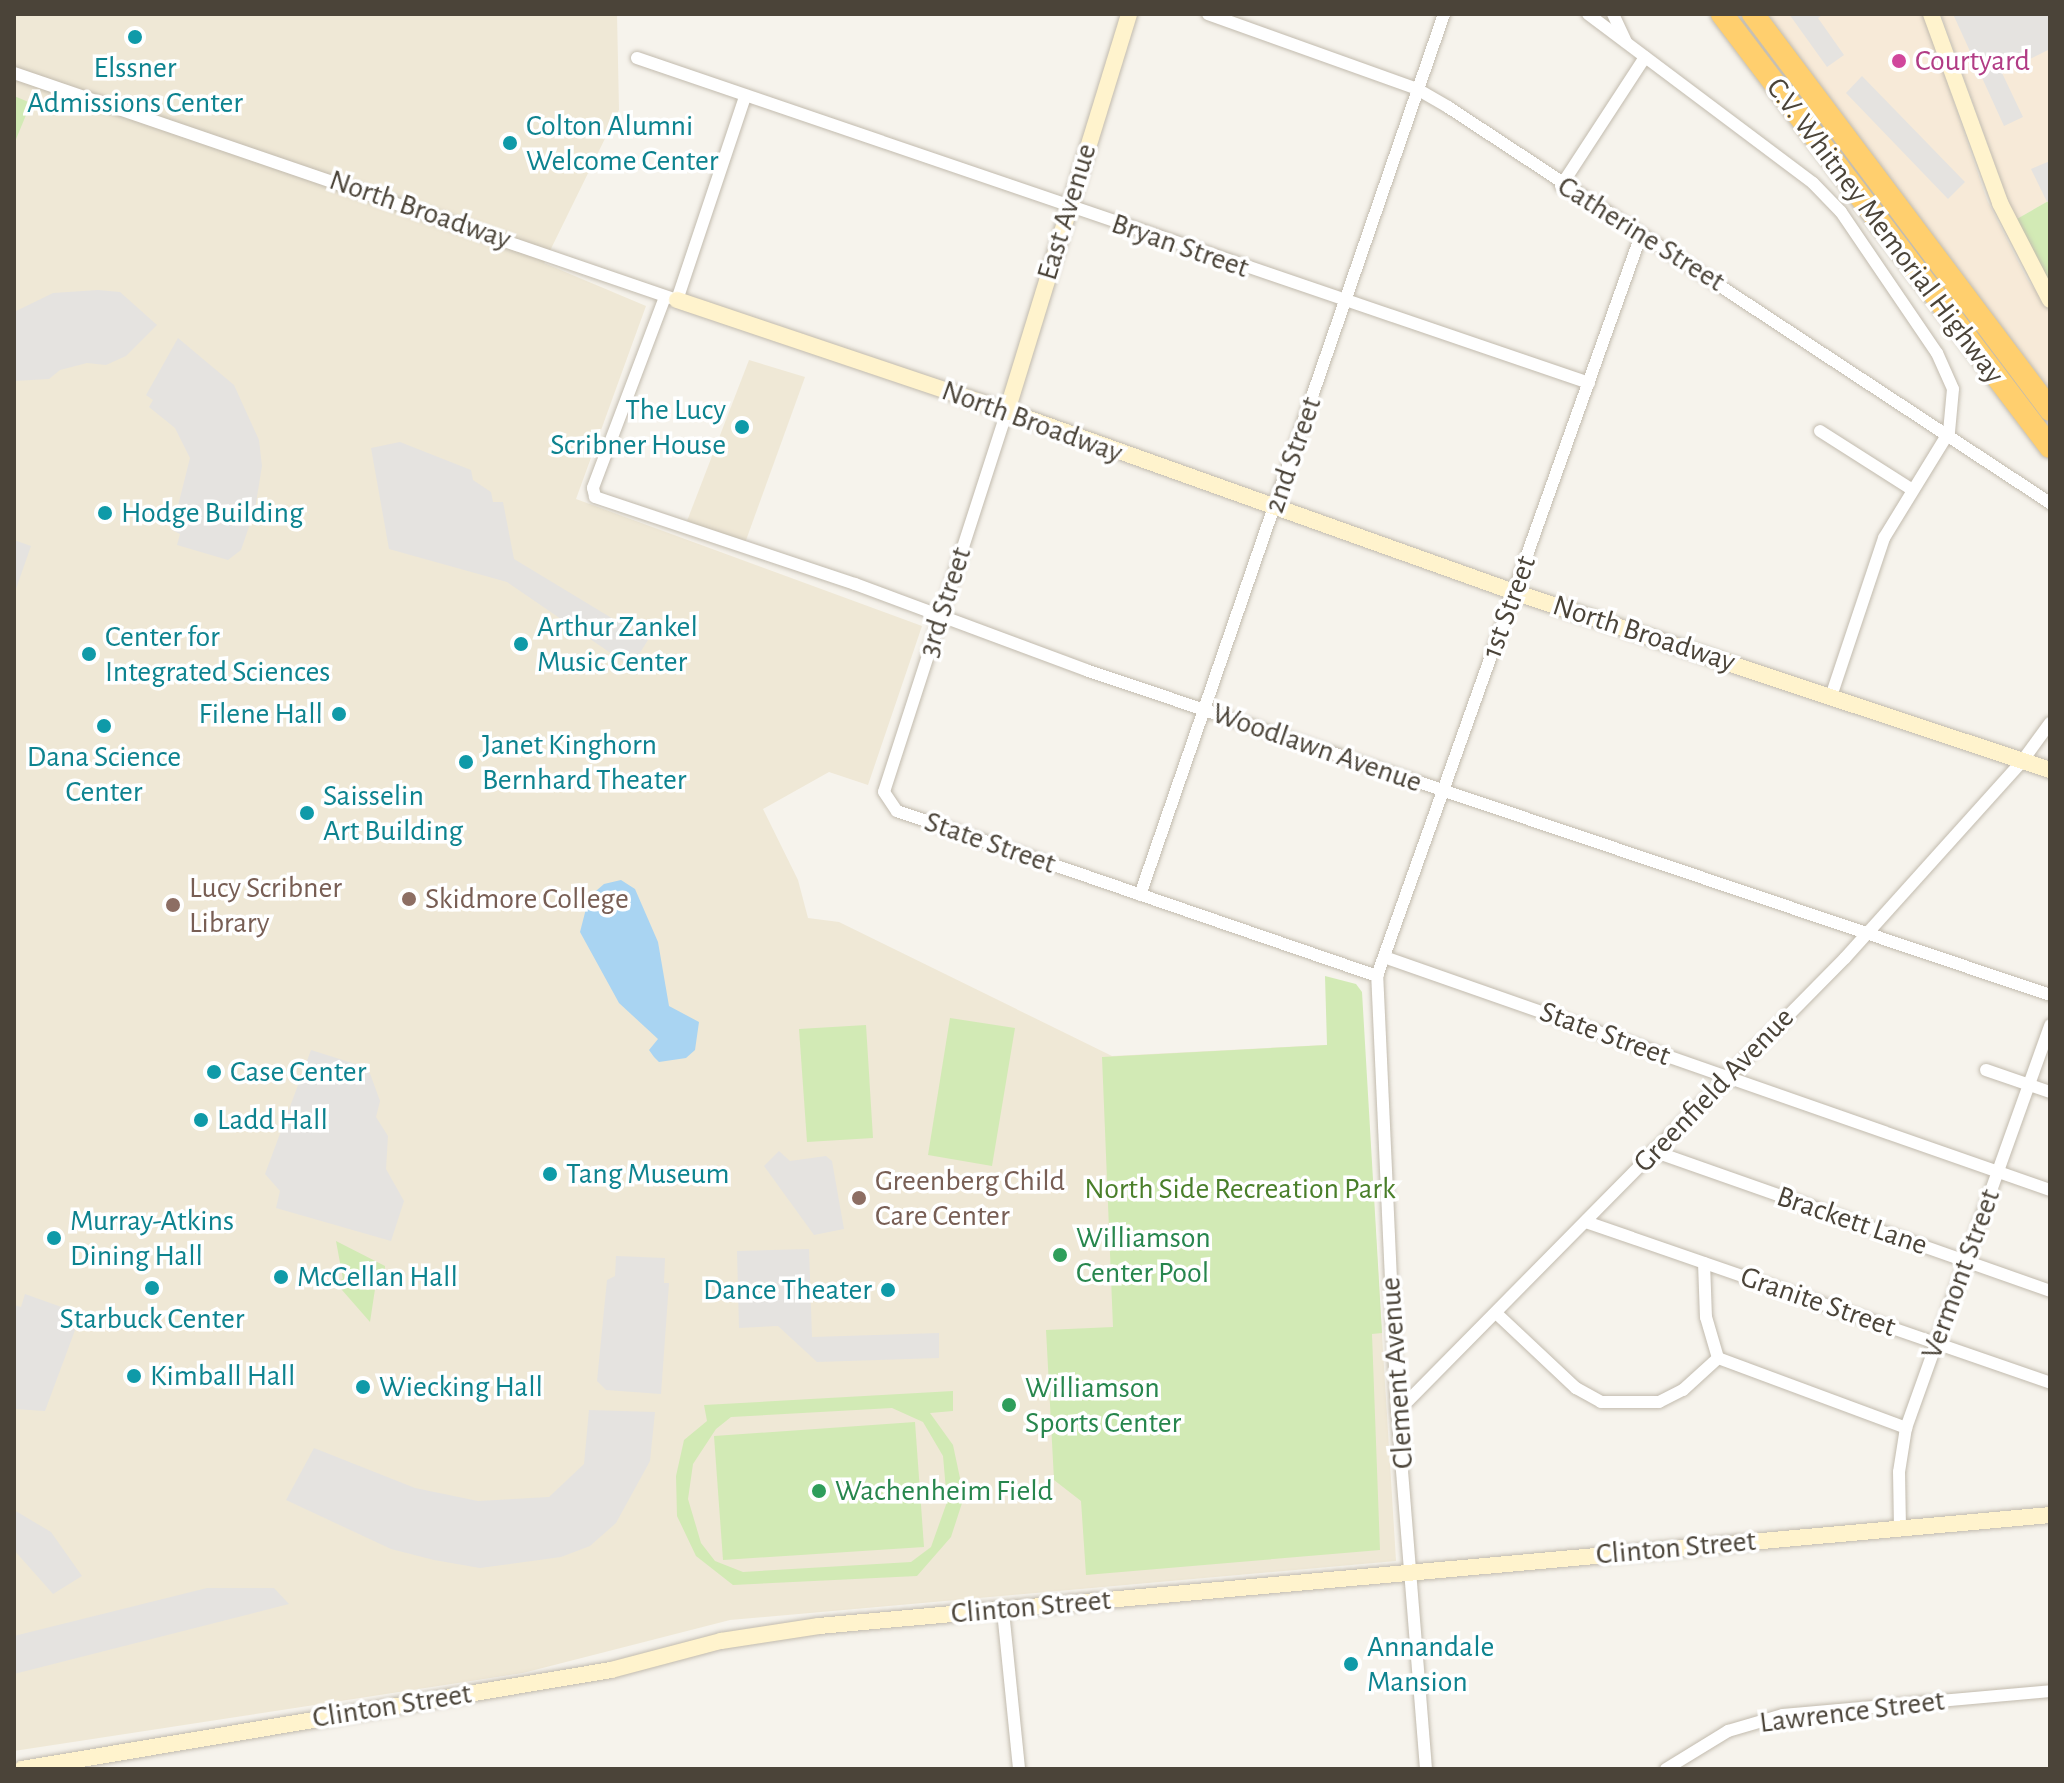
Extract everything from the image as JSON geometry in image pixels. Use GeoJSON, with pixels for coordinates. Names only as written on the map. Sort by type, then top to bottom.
{"type":"FeatureCollection","features":[{"type":"Feature","properties":{"kind":"highway","name":"C.V. Whitney Memorial Highway"},"geometry":{"type":"LineString","coordinates":[[1722,14],[2050,447]]}},
{"type":"Feature","properties":{"kind":"highway","name":"C.V. Whitney Memorial Highway"},"geometry":{"type":"LineString","coordinates":[[1753,14],[2050,410]]}},
{"type":"Feature","properties":{"kind":"street","name":"East Avenue"},"geometry":{"type":"LineString","coordinates":[[1007,411],[1129,14]]}},
{"type":"Feature","properties":{"kind":"street","name":"Catherine Street"},"geometry":{"type":"LineString","coordinates":[[1208,14],[1417,89],[1640,238],[1756,305],[1949,432],[2050,503]]}},
{"type":"Feature","properties":{"kind":"street","name":"2nd Street"},"geometry":{"type":"LineString","coordinates":[[1140,895],[1444,14]]}},
{"type":"Feature","properties":{"kind":"street"},"geometry":{"type":"LineString","coordinates":[[1588,14],[1777,151],[1841,212],[1947,372],[1955,409],[1949,432],[1911,489],[1884,538],[1831,696]]}},
{"type":"Feature","properties":{"kind":"street"},"geometry":{"type":"LineString","coordinates":[[1613,14],[1627,45]]}},
{"type":"Feature","properties":{"kind":"street"},"geometry":{"type":"LineString","coordinates":[[1931,14],[2017,242],[2050,300]]}},
{"type":"Feature","properties":{"kind":"street"},"geometry":{"type":"LineString","coordinates":[[1561,186],[1645,57]]}},
{"type":"Feature","properties":{"kind":"street","name":"Bryan Street"},"geometry":{"type":"LineString","coordinates":[[637,58],[1589,383]]}},
{"type":"Feature","properties":{"kind":"street","name":"North Broadway"},"geometry":{"type":"LineString","coordinates":[[14,73],[1007,411],[1514,592],[2050,770]]}},
{"type":"Feature","properties":{"kind":"street"},"geometry":{"type":"LineString","coordinates":[[671,298],[745,97]]}},
{"type":"Feature","properties":{"kind":"street","name":"1st Street"},"geometry":{"type":"LineString","coordinates":[[1377,976],[1387,958],[1443,791],[1640,238]]}},
{"type":"Feature","properties":{"kind":"street","name":"Woodlawn Avenue"},"geometry":{"type":"LineString","coordinates":[[671,298],[593,488],[595,497],[690,533],[941,615],[1204,710],[2050,995]]}},
{"type":"Feature","properties":{"kind":"street","name":"3rd Street"},"geometry":{"type":"LineString","coordinates":[[884,792],[1007,411]]}},
{"type":"Feature","properties":{"kind":"street"},"geometry":{"type":"LineString","coordinates":[[1820,431],[1911,489]]}},
{"type":"Feature","properties":{"kind":"street","name":"Greenfield Avenue"},"geometry":{"type":"LineString","coordinates":[[1397,1412],[1869,932],[2023,760],[2050,723]]}},
{"type":"Feature","properties":{"kind":"street","name":"State Street"},"geometry":{"type":"LineString","coordinates":[[884,792],[897,811],[1377,976]]}},
{"type":"Feature","properties":{"kind":"street","name":"State Street"},"geometry":{"type":"LineString","coordinates":[[1387,958],[2050,1190]]}},
{"type":"Feature","properties":{"kind":"street","name":"Clement Avenue"},"geometry":{"type":"LineString","coordinates":[[1377,976],[1397,1412],[1413,1571],[1426,1769]]}},
{"type":"Feature","properties":{"kind":"street","name":"Vermont Street"},"geometry":{"type":"LineString","coordinates":[[1900,1528],[1899,1472],[1906,1428],[2050,1025]]}},
{"type":"Feature","properties":{"kind":"street"},"geometry":{"type":"LineString","coordinates":[[1986,1070],[2050,1092]]}},
{"type":"Feature","properties":{"kind":"street","name":"Brackett Lane"},"geometry":{"type":"LineString","coordinates":[[1653,1151],[2050,1291]]}},
{"type":"Feature","properties":{"kind":"street","name":"Granite Street"},"geometry":{"type":"LineString","coordinates":[[1586,1222],[2050,1383]]}},
{"type":"Feature","properties":{"kind":"street"},"geometry":{"type":"LineString","coordinates":[[1704,1263],[1706,1317],[1718,1358]]}},
{"type":"Feature","properties":{"kind":"street"},"geometry":{"type":"LineString","coordinates":[[1496,1313],[1576,1388],[1601,1402],[1659,1402],[1683,1390],[1718,1358]]}},
{"type":"Feature","properties":{"kind":"street"},"geometry":{"type":"LineString","coordinates":[[1718,1358],[1906,1428]]}},
{"type":"Feature","properties":{"kind":"street","name":"Clinton Street"},"geometry":{"type":"LineString","coordinates":[[22,1769],[611,1670],[721,1641],[876,1620],[2050,1515]]}},
{"type":"Feature","properties":{"kind":"street"},"geometry":{"type":"LineString","coordinates":[[1003,1611],[1019,1769]]}},
{"type":"Feature","properties":{"kind":"street","name":"Lawrence Street"},"geometry":{"type":"LineString","coordinates":[[1666,1769],[1728,1731],[1783,1715],[2050,1691]]}},
{"type":"Feature","properties":{"kind":"shaded area","name":"Skidmore College"},"geometry":{"type":"Polygon","coordinates":[[[14,14],[617,14],[619,110],[544,263],[646,306],[576,499],[922,626],[868,785],[829,772],[763,809],[798,880],[808,918],[839,922],[1112,1056],[1364,1043],[1396,1561],[730,1620],[523,1673],[14,1751],[14,14]]]}},
{"type":"Feature","properties":{"kind":"shaded area"},"geometry":{"type":"Polygon","coordinates":[[[1764,14],[1924,14],[1987,200],[2027,279],[2050,310],[2050,392],[1764,14]]]}},
{"type":"Feature","properties":{"kind":"shaded area"},"geometry":{"type":"Polygon","coordinates":[[[1789,14],[1824,14],[1818,18],[1844,55],[1827,67],[1789,14]]]}},
{"type":"Feature","properties":{"kind":"shaded area"},"geometry":{"type":"Polygon","coordinates":[[[1941,14],[2050,14],[2050,200],[2015,220],[1941,14]]]}},
{"type":"Feature","properties":{"kind":"shaded area"},"geometry":{"type":"Polygon","coordinates":[[[1953,14],[2050,14],[2050,49],[2002,73],[2023,117],[2004,126],[1953,14]]]}},
{"type":"Feature","properties":{"kind":"shaded area"},"geometry":{"type":"Polygon","coordinates":[[[1862,76],[1965,182],[1948,199],[1846,93],[1862,76]]]}},
{"type":"Feature","properties":{"kind":"shaded area"},"geometry":{"type":"Polygon","coordinates":[[[2050,161],[2050,200],[2047,202],[2031,169],[2050,161]]]}},
{"type":"Feature","properties":{"kind":"shaded area"},"geometry":{"type":"Polygon","coordinates":[[[120,292],[157,325],[126,356],[106,365],[87,363],[60,370],[49,379],[14,381],[14,312],[53,293],[120,292]]]}},
{"type":"Feature","properties":{"kind":"shaded area"},"geometry":{"type":"Polygon","coordinates":[[[178,338],[234,385],[259,440],[262,466],[255,509],[241,550],[228,560],[177,545],[180,534],[172,530],[190,458],[175,428],[149,407],[153,400],[146,395],[178,338]]]}},
{"type":"Feature","properties":{"kind":"shaded area"},"geometry":{"type":"Polygon","coordinates":[[[749,360],[805,377],[745,543],[687,521],[749,360]]]}},
{"type":"Feature","properties":{"kind":"shaded area"},"geometry":{"type":"Polygon","coordinates":[[[400,442],[471,470],[473,480],[491,492],[493,502],[503,502],[514,559],[648,640],[631,667],[507,582],[389,549],[371,448],[400,442]]]}},
{"type":"Feature","properties":{"kind":"shaded area"},"geometry":{"type":"Polygon","coordinates":[[[14,540],[31,546],[16,589],[14,588],[14,540]]]}},
{"type":"Feature","properties":{"kind":"shaded area"},"geometry":{"type":"Polygon","coordinates":[[[311,1050],[368,1068],[380,1101],[376,1117],[388,1136],[386,1169],[404,1201],[391,1241],[276,1208],[280,1191],[265,1174],[311,1050]]]}},
{"type":"Feature","properties":{"kind":"shaded area"},"geometry":{"type":"Polygon","coordinates":[[[779,1151],[790,1161],[826,1156],[832,1161],[844,1229],[814,1235],[764,1166],[779,1151]]]}},
{"type":"Feature","properties":{"kind":"shaded area"},"geometry":{"type":"Polygon","coordinates":[[[809,1249],[812,1337],[939,1333],[939,1358],[817,1362],[778,1326],[739,1328],[737,1251],[809,1249]]]}},
{"type":"Feature","properties":{"kind":"shaded area"},"geometry":{"type":"Polygon","coordinates":[[[616,1256],[665,1258],[664,1283],[669,1283],[661,1394],[606,1390],[597,1381],[607,1280],[615,1276],[616,1256]]]}},
{"type":"Feature","properties":{"kind":"shaded area"},"geometry":{"type":"Polygon","coordinates":[[[25,1294],[81,1314],[45,1411],[14,1409],[14,1305],[21,1307],[25,1294]]]}},
{"type":"Feature","properties":{"kind":"shaded area"},"geometry":{"type":"Polygon","coordinates":[[[589,1410],[655,1412],[650,1461],[616,1523],[590,1546],[561,1557],[480,1568],[434,1560],[391,1549],[286,1500],[314,1448],[415,1488],[478,1501],[549,1497],[584,1464],[589,1410]]]}},
{"type":"Feature","properties":{"kind":"shaded area"},"geometry":{"type":"Polygon","coordinates":[[[14,1510],[51,1532],[82,1576],[53,1594],[14,1550],[14,1510]]]}},
{"type":"Feature","properties":{"kind":"shaded area"},"geometry":{"type":"Polygon","coordinates":[[[207,1588],[274,1588],[289,1604],[14,1674],[14,1636],[207,1588]]]}},
{"type":"Feature","properties":{"kind":"green space"},"geometry":{"type":"Polygon","coordinates":[[[14,96],[31,103],[14,144],[14,96]]]}},
{"type":"Feature","properties":{"kind":"green space"},"geometry":{"type":"Polygon","coordinates":[[[2050,200],[2050,283],[2015,220],[2050,200]]]}},
{"type":"Feature","properties":{"kind":"green space","name":"North Side Recreation Park"},"geometry":{"type":"Polygon","coordinates":[[[1325,976],[1356,984],[1362,992],[1382,1333],[1372,1334],[1380,1550],[1086,1575],[1081,1501],[1054,1480],[1046,1330],[1113,1327],[1102,1057],[1327,1045],[1325,976]]]}},
{"type":"Feature","properties":{"kind":"green space"},"geometry":{"type":"Polygon","coordinates":[[[950,1018],[1015,1028],[992,1166],[928,1155],[950,1018]]]}},
{"type":"Feature","properties":{"kind":"green space"},"geometry":{"type":"Polygon","coordinates":[[[866,1025],[873,1138],[807,1142],[799,1029],[866,1025]]]}},
{"type":"Feature","properties":{"kind":"green space"},"geometry":{"type":"Polygon","coordinates":[[[336,1241],[385,1266],[385,1275],[377,1276],[370,1322],[335,1282],[343,1279],[336,1241]]]}},
{"type":"Feature","properties":{"kind":"green space"},"geometry":{"type":"Polygon","coordinates":[[[953,1391],[953,1411],[930,1413],[953,1445],[964,1497],[951,1537],[917,1576],[733,1585],[696,1556],[677,1516],[676,1476],[684,1440],[707,1421],[704,1405],[953,1391]],[[892,1408],[731,1417],[716,1429],[693,1464],[688,1499],[701,1543],[715,1561],[743,1572],[911,1562],[931,1547],[947,1502],[943,1456],[923,1422],[892,1408]]]}},
{"type":"Feature","properties":{"kind":"green space","name":"Wachenheim Field"},"geometry":{"type":"Polygon","coordinates":[[[915,1422],[924,1547],[723,1560],[714,1436],[915,1422]]]}},
{"type":"Feature","properties":{"kind":"water"},"geometry":{"type":"Polygon","coordinates":[[[621,880],[635,889],[658,942],[669,1006],[699,1022],[695,1050],[686,1058],[659,1062],[654,1057],[649,1050],[658,1039],[619,1003],[580,932],[589,897],[604,884],[621,880]]]}},
{"type":"Feature","properties":{"kind":"place","name":"Elssner Admissions Center"},"geometry":{"type":"Point","coordinates":[135,37]}},
{"type":"Feature","properties":{"kind":"place","name":"Courtyard"},"geometry":{"type":"Point","coordinates":[1899,61]}},
{"type":"Feature","properties":{"kind":"place","name":"Colton Alumni Welcome Center"},"geometry":{"type":"Point","coordinates":[510,143]}},
{"type":"Feature","properties":{"kind":"place","name":"The Lucy Scribner House"},"geometry":{"type":"Point","coordinates":[742,427]}},
{"type":"Feature","properties":{"kind":"place","name":"Hodge Building"},"geometry":{"type":"Point","coordinates":[105,513]}},
{"type":"Feature","properties":{"kind":"place","name":"Arthur Zankel Music Center"},"geometry":{"type":"Point","coordinates":[521,644]}},
{"type":"Feature","properties":{"kind":"place","name":"Center for Integrated Sciences"},"geometry":{"type":"Point","coordinates":[89,654]}},
{"type":"Feature","properties":{"kind":"place","name":"Filene Hall"},"geometry":{"type":"Point","coordinates":[339,714]}},
{"type":"Feature","properties":{"kind":"place","name":"Dana Science Center"},"geometry":{"type":"Point","coordinates":[104,726]}},
{"type":"Feature","properties":{"kind":"place","name":"Janet Kinghorn Bernhard Theater"},"geometry":{"type":"Point","coordinates":[466,762]}},
{"type":"Feature","properties":{"kind":"place","name":"Saisselin Art Building"},"geometry":{"type":"Point","coordinates":[307,813]}},
{"type":"Feature","properties":{"kind":"place","name":"Skidmore College"},"geometry":{"type":"Point","coordinates":[409,899]}},
{"type":"Feature","properties":{"kind":"place","name":"Lucy Scribner Library"},"geometry":{"type":"Point","coordinates":[173,905]}},
{"type":"Feature","properties":{"kind":"place","name":"Case Center"},"geometry":{"type":"Point","coordinates":[214,1072]}},
{"type":"Feature","properties":{"kind":"place","name":"Ladd Hall"},"geometry":{"type":"Point","coordinates":[201,1120]}},
{"type":"Feature","properties":{"kind":"place","name":"Tang Museum"},"geometry":{"type":"Point","coordinates":[550,1174]}},
{"type":"Feature","properties":{"kind":"place","name":"Greenberg Child Care Center"},"geometry":{"type":"Point","coordinates":[859,1198]}},
{"type":"Feature","properties":{"kind":"place","name":"Murray-Atkins Dining Hall"},"geometry":{"type":"Point","coordinates":[54,1238]}},
{"type":"Feature","properties":{"kind":"place","name":"Williamson Center Pool"},"geometry":{"type":"Point","coordinates":[1060,1255]}},
{"type":"Feature","properties":{"kind":"place","name":"McCellan Hall"},"geometry":{"type":"Point","coordinates":[281,1277]}},
{"type":"Feature","properties":{"kind":"place","name":"Starbuck Center"},"geometry":{"type":"Point","coordinates":[152,1288]}},
{"type":"Feature","properties":{"kind":"place","name":"Dance Theater"},"geometry":{"type":"Point","coordinates":[888,1290]}},
{"type":"Feature","properties":{"kind":"place","name":"Kimball Hall"},"geometry":{"type":"Point","coordinates":[134,1376]}},
{"type":"Feature","properties":{"kind":"place","name":"Wiecking Hall"},"geometry":{"type":"Point","coordinates":[363,1387]}},
{"type":"Feature","properties":{"kind":"place","name":"Williamson Sports Center"},"geometry":{"type":"Point","coordinates":[1009,1405]}},
{"type":"Feature","properties":{"kind":"place","name":"Wachenheim Field"},"geometry":{"type":"Point","coordinates":[819,1491]}},
{"type":"Feature","properties":{"kind":"place","name":"Annandale Mansion"},"geometry":{"type":"Point","coordinates":[1351,1664]}}]}
